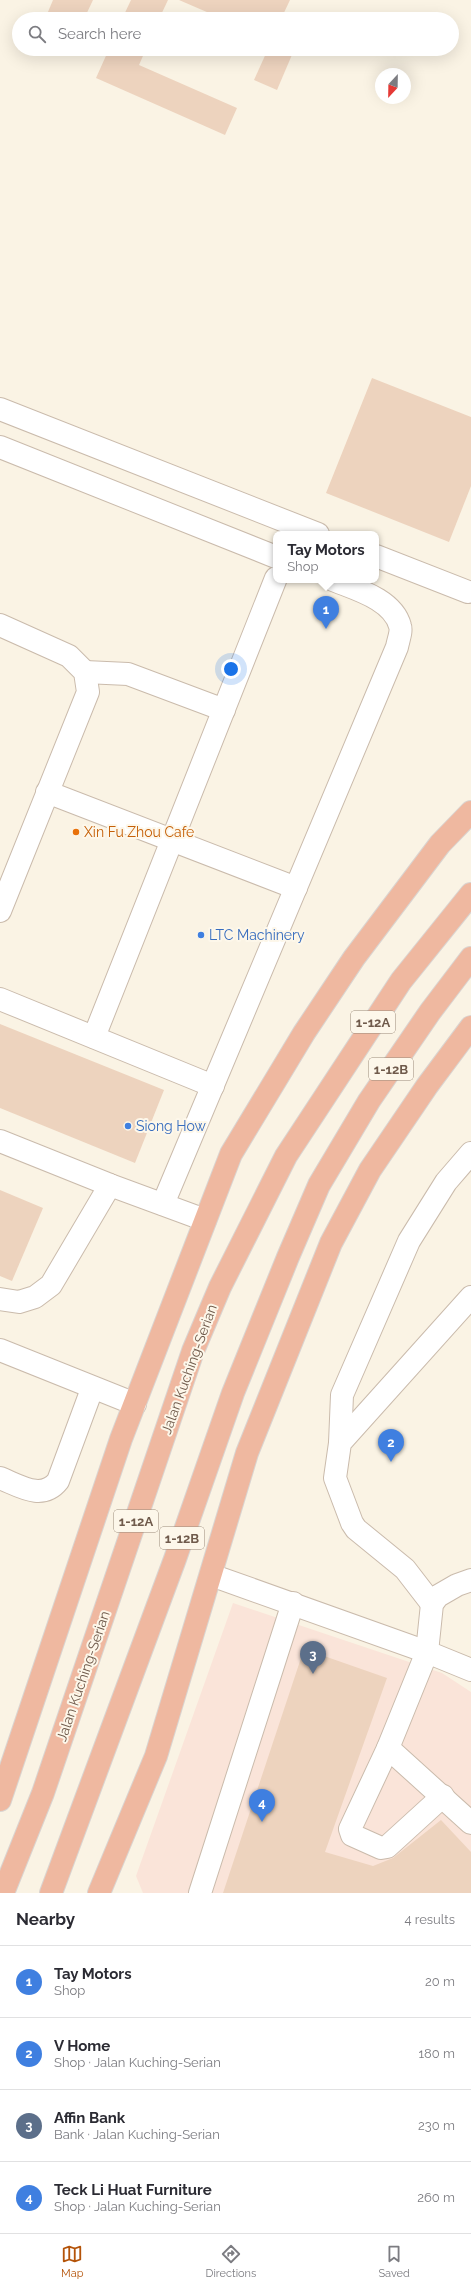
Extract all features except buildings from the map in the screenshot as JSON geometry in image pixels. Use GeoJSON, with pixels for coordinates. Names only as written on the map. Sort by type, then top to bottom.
{"type":"FeatureCollection","features":[{"type":"Feature","properties":{"kind":"highway"},"geometry":{"type":"LineString","coordinates":[[0,1800],[134,1404],[231,1154],[317,1014],[354,958],[440,844],[471,812]]}},
{"type":"Feature","properties":{"kind":"highway","name":"Jalan Kuching-Serian"},"geometry":{"type":"LineString","coordinates":[[4,1893],[43,1793],[194,1351],[220,1287],[286,1156],[401,980],[471,894]]}},
{"type":"Feature","properties":{"kind":"highway","name":"1-12B"},"geometry":{"type":"LineString","coordinates":[[50,1893],[169,1574],[234,1394],[288,1257],[319,1185],[369,1101],[430,1012],[471,958]]}},
{"type":"Feature","properties":{"kind":"highway"},"geometry":{"type":"LineString","coordinates":[[100,1893],[156,1756],[247,1453],[331,1243],[370,1170],[427,1086],[471,1027]]}},
{"type":"Feature","properties":{"kind":"highway"},"geometry":{"type":"LineString","coordinates":[[0,1775],[19,1744]]}},
{"type":"Feature","properties":{"kind":"street"},"geometry":{"type":"LineString","coordinates":[[0,409],[310,531]]}},
{"type":"Feature","properties":{"kind":"street"},"geometry":{"type":"LineString","coordinates":[[0,447],[273,556]]}},
{"type":"Feature","properties":{"kind":"street"},"geometry":{"type":"LineString","coordinates":[[379,557],[468,592]]}},
{"type":"Feature","properties":{"kind":"street"},"geometry":{"type":"LineString","coordinates":[[94,1038],[274,583]]}},
{"type":"Feature","properties":{"kind":"street"},"geometry":{"type":"LineString","coordinates":[[163,1204],[397,647],[400,626],[391,609],[364,592],[341,583]]}},
{"type":"Feature","properties":{"kind":"street"},"geometry":{"type":"LineString","coordinates":[[0,625],[69,656],[85,672],[88,692],[0,911]]}},
{"type":"Feature","properties":{"kind":"street"},"geometry":{"type":"LineString","coordinates":[[85,672],[128,674],[224,710]]}},
{"type":"Feature","properties":{"kind":"street"},"geometry":{"type":"LineString","coordinates":[[47,792],[296,888]]}},
{"type":"Feature","properties":{"kind":"street"},"geometry":{"type":"LineString","coordinates":[[0,999],[213,1086]]}},
{"type":"Feature","properties":{"kind":"street"},"geometry":{"type":"LineString","coordinates":[[0,1141],[110,1185],[205,1220]]}},
{"type":"Feature","properties":{"kind":"street"},"geometry":{"type":"LineString","coordinates":[[432,1604],[405,1569],[356,1529],[352,1523],[336,1478],[340,1443],[342,1395],[409,1241],[446,1182],[471,1153]]}},
{"type":"Feature","properties":{"kind":"street"},"geometry":{"type":"LineString","coordinates":[[0,1299],[19,1302],[35,1297],[51,1285],[110,1185]]}},
{"type":"Feature","properties":{"kind":"street"},"geometry":{"type":"LineString","coordinates":[[340,1443],[471,1296]]}},
{"type":"Feature","properties":{"kind":"street"},"geometry":{"type":"LineString","coordinates":[[0,1350],[92,1389],[134,1404]]}},
{"type":"Feature","properties":{"kind":"street"},"geometry":{"type":"LineString","coordinates":[[0,1478],[37,1492],[52,1488],[58,1480],[92,1389]]}},
{"type":"Feature","properties":{"kind":"street"},"geometry":{"type":"LineString","coordinates":[[211,1575],[293,1603],[427,1652],[471,1670]]}},
{"type":"Feature","properties":{"kind":"street"},"geometry":{"type":"LineString","coordinates":[[443,1796],[387,1847],[381,1848],[352,1835],[350,1829],[388,1748],[427,1652],[432,1604],[438,1596],[457,1585],[471,1580]]}},
{"type":"Feature","properties":{"kind":"street"},"geometry":{"type":"LineString","coordinates":[[200,1893],[293,1603]]}},
{"type":"Feature","properties":{"kind":"street"},"geometry":{"type":"LineString","coordinates":[[388,1748],[443,1796],[471,1823]]}},
{"type":"Feature","properties":{"kind":"shaded area"},"geometry":{"type":"Polygon","coordinates":[[[233,1603],[442,1673],[471,1692],[471,1893],[143,1893],[136,1876],[233,1603]]]}},
{"type":"Feature","properties":{"kind":"place","name":"Tay Motors"},"geometry":{"type":"Point","coordinates":[326,629]}},
{"type":"Feature","properties":{"kind":"place","name":"Xin Fu Zhou Cafe"},"geometry":{"type":"Point","coordinates":[76,832]}},
{"type":"Feature","properties":{"kind":"place","name":"LTC Machinery"},"geometry":{"type":"Point","coordinates":[201,935]}},
{"type":"Feature","properties":{"kind":"place","name":"Siong How"},"geometry":{"type":"Point","coordinates":[128,1126]}},
{"type":"Feature","properties":{"kind":"place","name":"V Home"},"geometry":{"type":"Point","coordinates":[391,1462]}},
{"type":"Feature","properties":{"kind":"place","name":"Affin Bank"},"geometry":{"type":"Point","coordinates":[313,1674]}},
{"type":"Feature","properties":{"kind":"place","name":"Teck Li Huat Furniture"},"geometry":{"type":"Point","coordinates":[262,1822]}}]}
